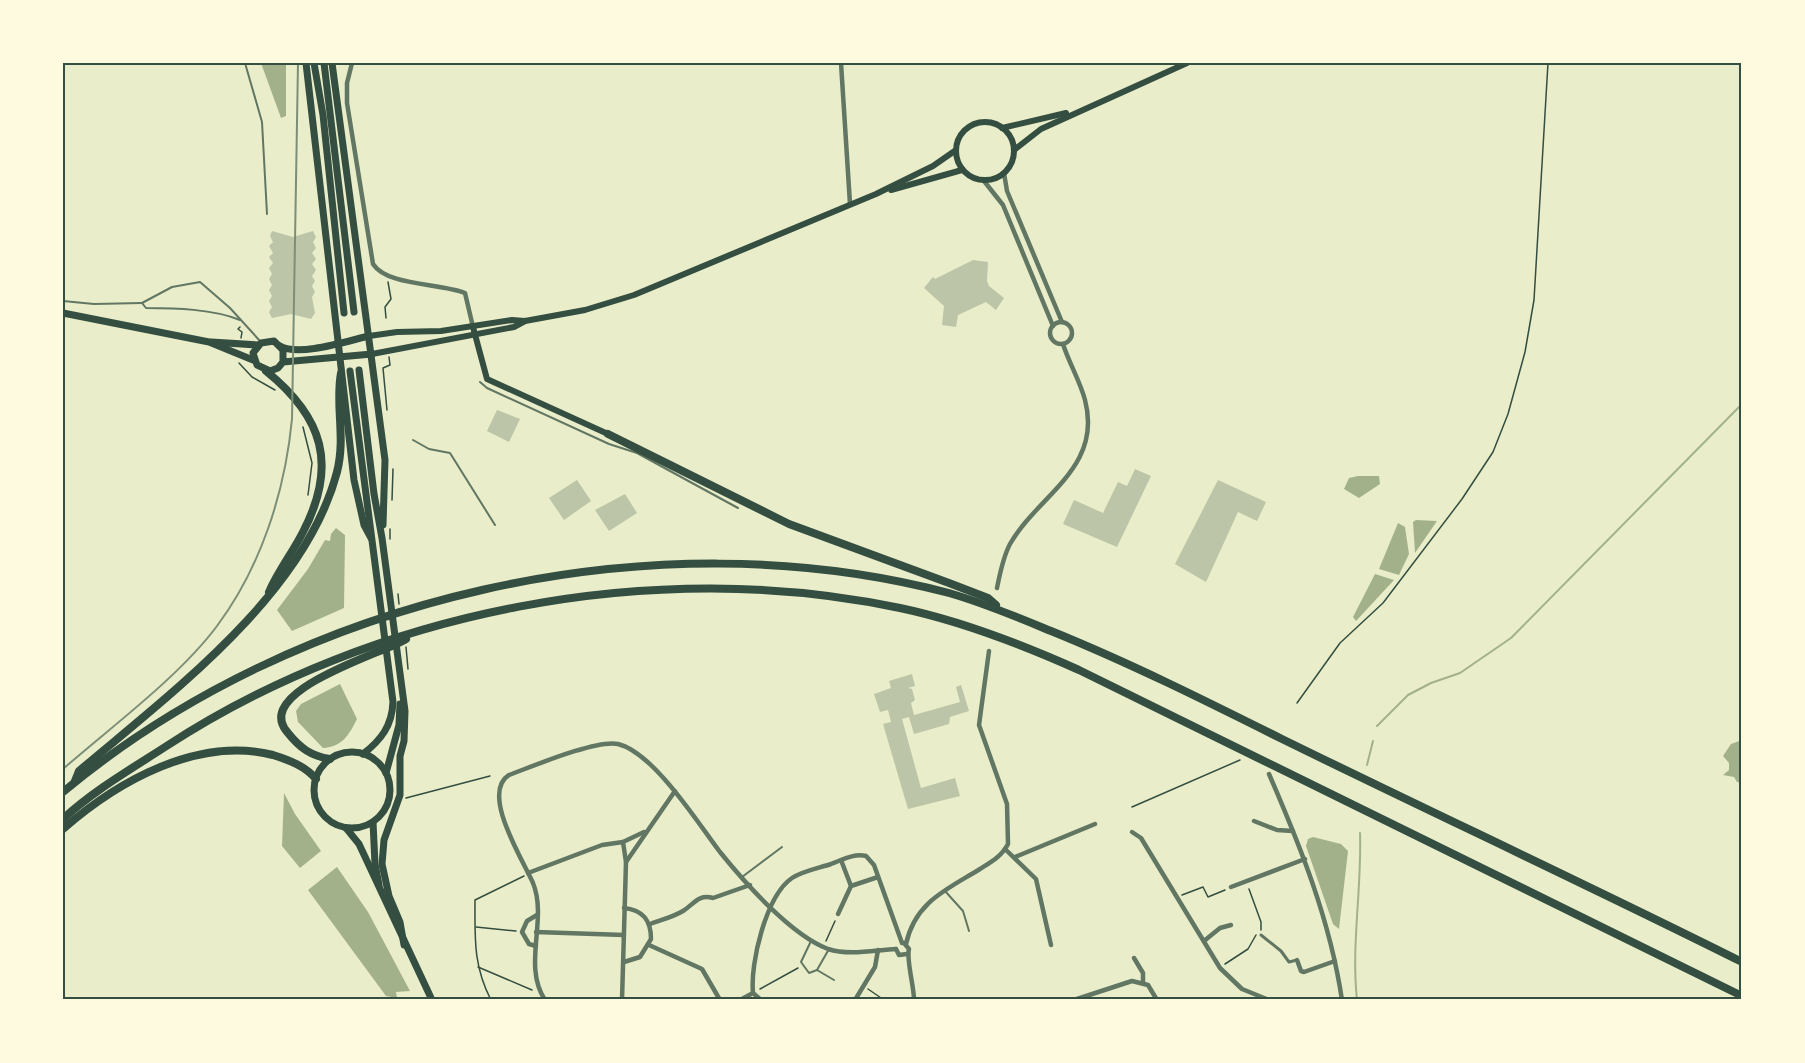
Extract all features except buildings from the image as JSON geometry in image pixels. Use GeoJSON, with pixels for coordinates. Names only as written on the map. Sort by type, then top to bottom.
{"type":"FeatureCollection","features":[{"type":"Feature","properties":{"kind":"highway"},"geometry":{"type":"LineString","coordinates":[[266,371],[294,396],[306,412],[320,446],[322,472],[312,513],[267,596]]}},
{"type":"Feature","properties":{"kind":"highway"},"geometry":{"type":"LineString","coordinates":[[74,782],[79,771],[234,635],[277,587],[309,535],[334,482],[341,443],[339,385],[341,373]]}},
{"type":"Feature","properties":{"kind":"highway"},"geometry":{"type":"LineString","coordinates":[[604,435],[789,524],[988,598],[1001,610]]}},
{"type":"Feature","properties":{"kind":"highway"},"geometry":{"type":"LineString","coordinates":[[63,792],[133,740],[198,699],[296,651],[357,627],[430,603],[535,580],[668,566],[789,567],[899,581],[952,594],[1001,610],[1159,678],[1742,962]]}},
{"type":"Feature","properties":{"kind":"highway"},"geometry":{"type":"LineString","coordinates":[[63,819],[185,734],[252,696],[310,669],[408,635],[499,610],[552,601],[672,590],[792,591],[869,602],[933,616],[1003,638],[1109,684],[1742,996]]}},
{"type":"Feature","properties":{"kind":"highway"},"geometry":{"type":"LineString","coordinates":[[330,759],[314,756],[298,745],[284,729],[280,712],[284,703],[310,684],[406,640],[408,635]]}},
{"type":"Feature","properties":{"kind":"highway"},"geometry":{"type":"LineString","coordinates":[[63,829],[137,779],[193,756],[233,751],[261,753],[302,766],[316,779]]}},
{"type":"Feature","properties":{"kind":"main road"},"geometry":{"type":"LineString","coordinates":[[306,63],[354,480],[363,525],[370,538]]}},
{"type":"Feature","properties":{"kind":"main road"},"geometry":{"type":"LineString","coordinates":[[314,63],[344,313]]}},
{"type":"Feature","properties":{"kind":"main road"},"geometry":{"type":"LineString","coordinates":[[324,63],[354,312]]}},
{"type":"Feature","properties":{"kind":"main road"},"geometry":{"type":"LineString","coordinates":[[332,63],[385,460],[382,538]]}},
{"type":"Feature","properties":{"kind":"main road"},"geometry":{"type":"LineString","coordinates":[[1014,150],[1041,129],[1187,63]]}},
{"type":"Feature","properties":{"kind":"main road"},"geometry":{"type":"LineString","coordinates":[[1002,128],[1081,109]]}},
{"type":"Feature","properties":{"kind":"main road"},"geometry":{"type":"LineString","coordinates":[[987,122],[1002,128],[1008,134],[1014,150],[1012,163],[1004,173],[984,181],[969,176],[962,170],[956,150],[961,135],[972,125],[987,122]]}},
{"type":"Feature","properties":{"kind":"main road"},"geometry":{"type":"LineString","coordinates":[[63,315],[209,342],[259,344],[271,340],[291,350],[369,336],[514,327],[525,321],[593,308],[634,295],[876,194],[933,166],[956,150]]}},
{"type":"Feature","properties":{"kind":"main road"},"geometry":{"type":"LineString","coordinates":[[876,194],[962,170]]}},
{"type":"Feature","properties":{"kind":"main road"},"geometry":{"type":"LineString","coordinates":[[209,342],[253,360],[259,368],[266,371],[274,370],[283,362],[372,354],[474,331]]}},
{"type":"Feature","properties":{"kind":"main road"},"geometry":{"type":"LineString","coordinates":[[474,331],[487,379],[604,435]]}},
{"type":"Feature","properties":{"kind":"main road"},"geometry":{"type":"LineString","coordinates":[[253,360],[253,353],[259,344]]}},
{"type":"Feature","properties":{"kind":"main road"},"geometry":{"type":"LineString","coordinates":[[280,346],[283,362]]}},
{"type":"Feature","properties":{"kind":"main road"},"geometry":{"type":"LineString","coordinates":[[359,370],[405,724],[400,756],[400,795],[384,840],[382,864],[389,896],[400,921],[404,945]]}},
{"type":"Feature","properties":{"kind":"main road"},"geometry":{"type":"LineString","coordinates":[[350,371],[393,702],[391,717],[383,735],[363,754]]}},
{"type":"Feature","properties":{"kind":"main road"},"geometry":{"type":"LineString","coordinates":[[386,773],[399,725],[401,686]]}},
{"type":"Feature","properties":{"kind":"main road"},"geometry":{"type":"LineString","coordinates":[[346,753],[363,754],[380,765],[386,773],[390,791],[389,800],[380,816],[373,822],[365,826],[346,828],[334,824],[324,816],[317,805],[314,792],[316,779],[330,759],[346,753]]}},
{"type":"Feature","properties":{"kind":"main road"},"geometry":{"type":"LineString","coordinates":[[373,822],[375,864],[386,905]]}},
{"type":"Feature","properties":{"kind":"main road"},"geometry":{"type":"LineString","coordinates":[[346,828],[359,844],[404,945],[432,1000]]}},
{"type":"Feature","properties":{"kind":"street"},"geometry":{"type":"LineString","coordinates":[[352,63],[347,83],[347,103],[371,258],[377,270],[387,277],[442,286],[465,293],[474,331]]}},
{"type":"Feature","properties":{"kind":"street"},"geometry":{"type":"LineString","coordinates":[[842,63],[850,204]]}},
{"type":"Feature","properties":{"kind":"street"},"geometry":{"type":"LineString","coordinates":[[1004,173],[1007,191],[1062,322],[1070,327],[1072,333],[1069,340],[1058,344],[1051,339],[1050,333],[1053,326],[1062,322]]}},
{"type":"Feature","properties":{"kind":"street"},"geometry":{"type":"LineString","coordinates":[[984,181],[1003,205],[1053,326]]}},
{"type":"Feature","properties":{"kind":"street"},"geometry":{"type":"LineString","coordinates":[[997,588],[1011,543],[1070,474],[1085,443],[1087,422],[1085,400],[1063,344]]}},
{"type":"Feature","properties":{"kind":"street"},"geometry":{"type":"LineString","coordinates":[[545,1000],[535,974],[536,891],[509,833],[500,804],[498,790],[502,779],[587,748],[616,744],[635,752],[675,791],[742,877],[811,941],[826,948],[855,952],[896,949],[904,943],[916,915],[945,891],[993,861],[1005,849],[1009,832],[1007,804],[980,724],[989,651]]}},
{"type":"Feature","properties":{"kind":"street"},"geometry":{"type":"LineString","coordinates":[[1269,774],[1305,859],[1328,925],[1342,1000]]}},
{"type":"Feature","properties":{"kind":"street"},"geometry":{"type":"LineString","coordinates":[[626,862],[644,832],[675,791]]}},
{"type":"Feature","properties":{"kind":"street"},"geometry":{"type":"LineString","coordinates":[[1254,821],[1277,830],[1293,831]]}},
{"type":"Feature","properties":{"kind":"street"},"geometry":{"type":"LineString","coordinates":[[1015,857],[1095,824]]}},
{"type":"Feature","properties":{"kind":"street"},"geometry":{"type":"LineString","coordinates":[[529,875],[602,845],[623,842],[644,832]]}},
{"type":"Feature","properties":{"kind":"street"},"geometry":{"type":"LineString","coordinates":[[1132,832],[1141,838],[1220,968],[1242,989],[1269,1000]]}},
{"type":"Feature","properties":{"kind":"street"},"geometry":{"type":"LineString","coordinates":[[622,1000],[626,862],[623,842]]}},
{"type":"Feature","properties":{"kind":"street"},"geometry":{"type":"LineString","coordinates":[[1005,849],[1038,884],[1051,945]]}},
{"type":"Feature","properties":{"kind":"street"},"geometry":{"type":"LineString","coordinates":[[761,1000],[753,993],[753,968],[771,906],[792,878],[859,854],[872,861],[904,943],[909,949],[907,954],[912,968],[914,1000]]}},
{"type":"Feature","properties":{"kind":"street"},"geometry":{"type":"LineString","coordinates":[[1231,887],[1305,859]]}},
{"type":"Feature","properties":{"kind":"street"},"geometry":{"type":"LineString","coordinates":[[841,860],[851,886]]}},
{"type":"Feature","properties":{"kind":"street"},"geometry":{"type":"LineString","coordinates":[[837,914],[851,886],[878,877]]}},
{"type":"Feature","properties":{"kind":"street"},"geometry":{"type":"LineString","coordinates":[[650,924],[685,910],[693,900],[707,896],[713,898],[750,885]]}},
{"type":"Feature","properties":{"kind":"street"},"geometry":{"type":"LineString","coordinates":[[624,908],[641,913],[650,924],[649,945],[640,957],[624,962]]}},
{"type":"Feature","properties":{"kind":"street"},"geometry":{"type":"LineString","coordinates":[[536,946],[529,944],[522,932],[527,921],[537,915]]}},
{"type":"Feature","properties":{"kind":"street"},"geometry":{"type":"LineString","coordinates":[[1204,941],[1220,928],[1231,925]]}},
{"type":"Feature","properties":{"kind":"street"},"geometry":{"type":"LineString","coordinates":[[536,932],[624,935]]}},
{"type":"Feature","properties":{"kind":"street"},"geometry":{"type":"LineString","coordinates":[[1261,935],[1281,951],[1289,962],[1297,960],[1301,971],[1305,972],[1335,962]]}},
{"type":"Feature","properties":{"kind":"street"},"geometry":{"type":"LineString","coordinates":[[649,945],[702,969],[720,1000]]}},
{"type":"Feature","properties":{"kind":"street"},"geometry":{"type":"LineString","coordinates":[[896,949],[899,955],[907,954]]}},
{"type":"Feature","properties":{"kind":"street"},"geometry":{"type":"LineString","coordinates":[[855,1000],[874,967],[878,950]]}},
{"type":"Feature","properties":{"kind":"street"},"geometry":{"type":"LineString","coordinates":[[1134,958],[1143,973],[1143,983],[1157,1000]]}},
{"type":"Feature","properties":{"kind":"street"},"geometry":{"type":"LineString","coordinates":[[1077,999],[1127,982],[1143,983]]}},
{"type":"Feature","properties":{"kind":"street"},"geometry":{"type":"LineString","coordinates":[[740,1000],[753,993]]}},
{"type":"Feature","properties":{"kind":"lane"},"geometry":{"type":"LineString","coordinates":[[245,63],[262,122],[267,214]]}},
{"type":"Feature","properties":{"kind":"lane"},"geometry":{"type":"LineString","coordinates":[[63,301],[94,304],[142,303],[172,287],[194,281],[209,288],[241,321],[259,344]]}},
{"type":"Feature","properties":{"kind":"lane"},"geometry":{"type":"LineString","coordinates":[[142,303],[146,308],[161,307],[224,315],[241,321]]}},
{"type":"Feature","properties":{"kind":"lane"},"geometry":{"type":"LineString","coordinates":[[480,382],[487,388],[604,435],[738,507]]}},
{"type":"Feature","properties":{"kind":"lane"},"geometry":{"type":"LineString","coordinates":[[413,440],[429,449],[450,453],[495,525]]}},
{"type":"Feature","properties":{"kind":"lane"},"geometry":{"type":"LineString","coordinates":[[742,877],[782,847]]}},
{"type":"Feature","properties":{"kind":"lane"},"geometry":{"type":"LineString","coordinates":[[945,891],[963,911],[969,931]]}},
{"type":"Feature","properties":{"kind":"lane"},"geometry":{"type":"LineString","coordinates":[[811,941],[802,966],[808,973],[817,970],[834,980]]}},
{"type":"Feature","properties":{"kind":"lane"},"geometry":{"type":"LineString","coordinates":[[817,970],[826,948]]}},
{"type":"Feature","properties":{"kind":"path"},"geometry":{"type":"LineString","coordinates":[[1297,703],[1340,643],[1383,603],[1479,476],[1493,452],[1508,414],[1527,342],[1537,255],[1538,201],[1548,63]]}},
{"type":"Feature","properties":{"kind":"path"},"geometry":{"type":"LineString","coordinates":[[386,318],[385,307],[391,299],[387,277]]}},
{"type":"Feature","properties":{"kind":"path"},"geometry":{"type":"LineString","coordinates":[[389,357],[390,365]]}},
{"type":"Feature","properties":{"kind":"path"},"geometry":{"type":"LineString","coordinates":[[238,362],[252,377],[281,394]]}},
{"type":"Feature","properties":{"kind":"path"},"geometry":{"type":"LineString","coordinates":[[300,418],[312,464],[307,502]]}},
{"type":"Feature","properties":{"kind":"path"},"geometry":{"type":"LineString","coordinates":[[397,588],[400,611]]}},
{"type":"Feature","properties":{"kind":"path"},"geometry":{"type":"LineString","coordinates":[[405,645],[407,656]]}},
{"type":"Feature","properties":{"kind":"path"},"geometry":{"type":"LineString","coordinates":[[1131,807],[1240,759]]}},
{"type":"Feature","properties":{"kind":"path"},"geometry":{"type":"LineString","coordinates":[[404,798],[490,776]]}},
{"type":"Feature","properties":{"kind":"path"},"geometry":{"type":"LineString","coordinates":[[491,1000],[479,976],[477,966],[475,900],[529,875]]}},
{"type":"Feature","properties":{"kind":"path"},"geometry":{"type":"LineString","coordinates":[[1220,968],[1248,949],[1256,934],[1261,935],[1261,922],[1246,882]]}},
{"type":"Feature","properties":{"kind":"path"},"geometry":{"type":"LineString","coordinates":[[1177,897],[1203,887],[1208,897],[1231,887]]}},
{"type":"Feature","properties":{"kind":"path"},"geometry":{"type":"LineString","coordinates":[[826,948],[837,914]]}},
{"type":"Feature","properties":{"kind":"path"},"geometry":{"type":"LineString","coordinates":[[475,927],[522,932]]}},
{"type":"Feature","properties":{"kind":"path"},"geometry":{"type":"LineString","coordinates":[[477,966],[519,986],[540,992]]}},
{"type":"Feature","properties":{"kind":"path"},"geometry":{"type":"LineString","coordinates":[[753,993],[802,966]]}},
{"type":"Feature","properties":{"kind":"path"},"geometry":{"type":"LineString","coordinates":[[862,986],[884,1000]]}},
{"type":"Feature","properties":{"kind":"shaded area"},"geometry":{"type":"Polygon","coordinates":[[[261,63],[286,63],[286,116],[281,118],[261,63]]]}},
{"type":"Feature","properties":{"kind":"shaded area"},"geometry":{"type":"Polygon","coordinates":[[[1379,476],[1380,484],[1359,498],[1344,489],[1349,478],[1379,476]]]}},
{"type":"Feature","properties":{"kind":"shaded area"},"geometry":{"type":"Polygon","coordinates":[[[1416,520],[1437,521],[1415,553],[1413,522],[1416,520]]]}},
{"type":"Feature","properties":{"kind":"shaded area"},"geometry":{"type":"Polygon","coordinates":[[[1398,523],[1405,527],[1409,554],[1399,575],[1379,569],[1398,523]]]}},
{"type":"Feature","properties":{"kind":"shaded area"},"geometry":{"type":"Polygon","coordinates":[[[336,528],[345,535],[344,608],[292,631],[277,610],[308,569],[325,540],[330,541],[331,534],[336,528]]]}},
{"type":"Feature","properties":{"kind":"shaded area"},"geometry":{"type":"Polygon","coordinates":[[[1375,574],[1394,580],[1356,621],[1353,617],[1375,574]]]}},
{"type":"Feature","properties":{"kind":"shaded area"},"geometry":{"type":"Polygon","coordinates":[[[340,684],[357,719],[340,743],[323,748],[298,722],[296,711],[301,704],[340,684]]]}},
{"type":"Feature","properties":{"kind":"shaded area"},"geometry":{"type":"Polygon","coordinates":[[[1742,740],[1742,783],[1737,782],[1734,777],[1723,775],[1729,770],[1729,763],[1723,756],[1731,744],[1742,740]]]}},
{"type":"Feature","properties":{"kind":"shaded area"},"geometry":{"type":"Polygon","coordinates":[[[284,793],[295,814],[321,851],[300,868],[282,846],[284,793]]]}},
{"type":"Feature","properties":{"kind":"shaded area"},"geometry":{"type":"Polygon","coordinates":[[[1313,837],[1341,844],[1348,851],[1339,929],[1333,924],[1306,846],[1308,839],[1313,837]]]}},
{"type":"Feature","properties":{"kind":"shaded area"},"geometry":{"type":"Polygon","coordinates":[[[337,867],[368,912],[410,991],[396,992],[397,998],[386,996],[308,890],[337,867]]]}},
{"type":"Feature","properties":{"kind":"waterway"},"geometry":{"type":"LineString","coordinates":[[1377,726],[1408,695],[1431,683],[1460,673],[1511,638],[1742,404]]}},
{"type":"Feature","properties":{"kind":"waterway"},"geometry":{"type":"LineString","coordinates":[[1367,765],[1373,741]]}},
{"type":"Feature","properties":{"kind":"waterway"},"geometry":{"type":"LineString","coordinates":[[1357,1000],[1355,958],[1360,833]]}},
{"type":"Feature","properties":{"kind":"railway"},"geometry":{"type":"LineString","coordinates":[[63,769],[164,683],[217,626],[246,579],[258,554],[277,501],[284,474],[292,419],[298,63]]}}]}
